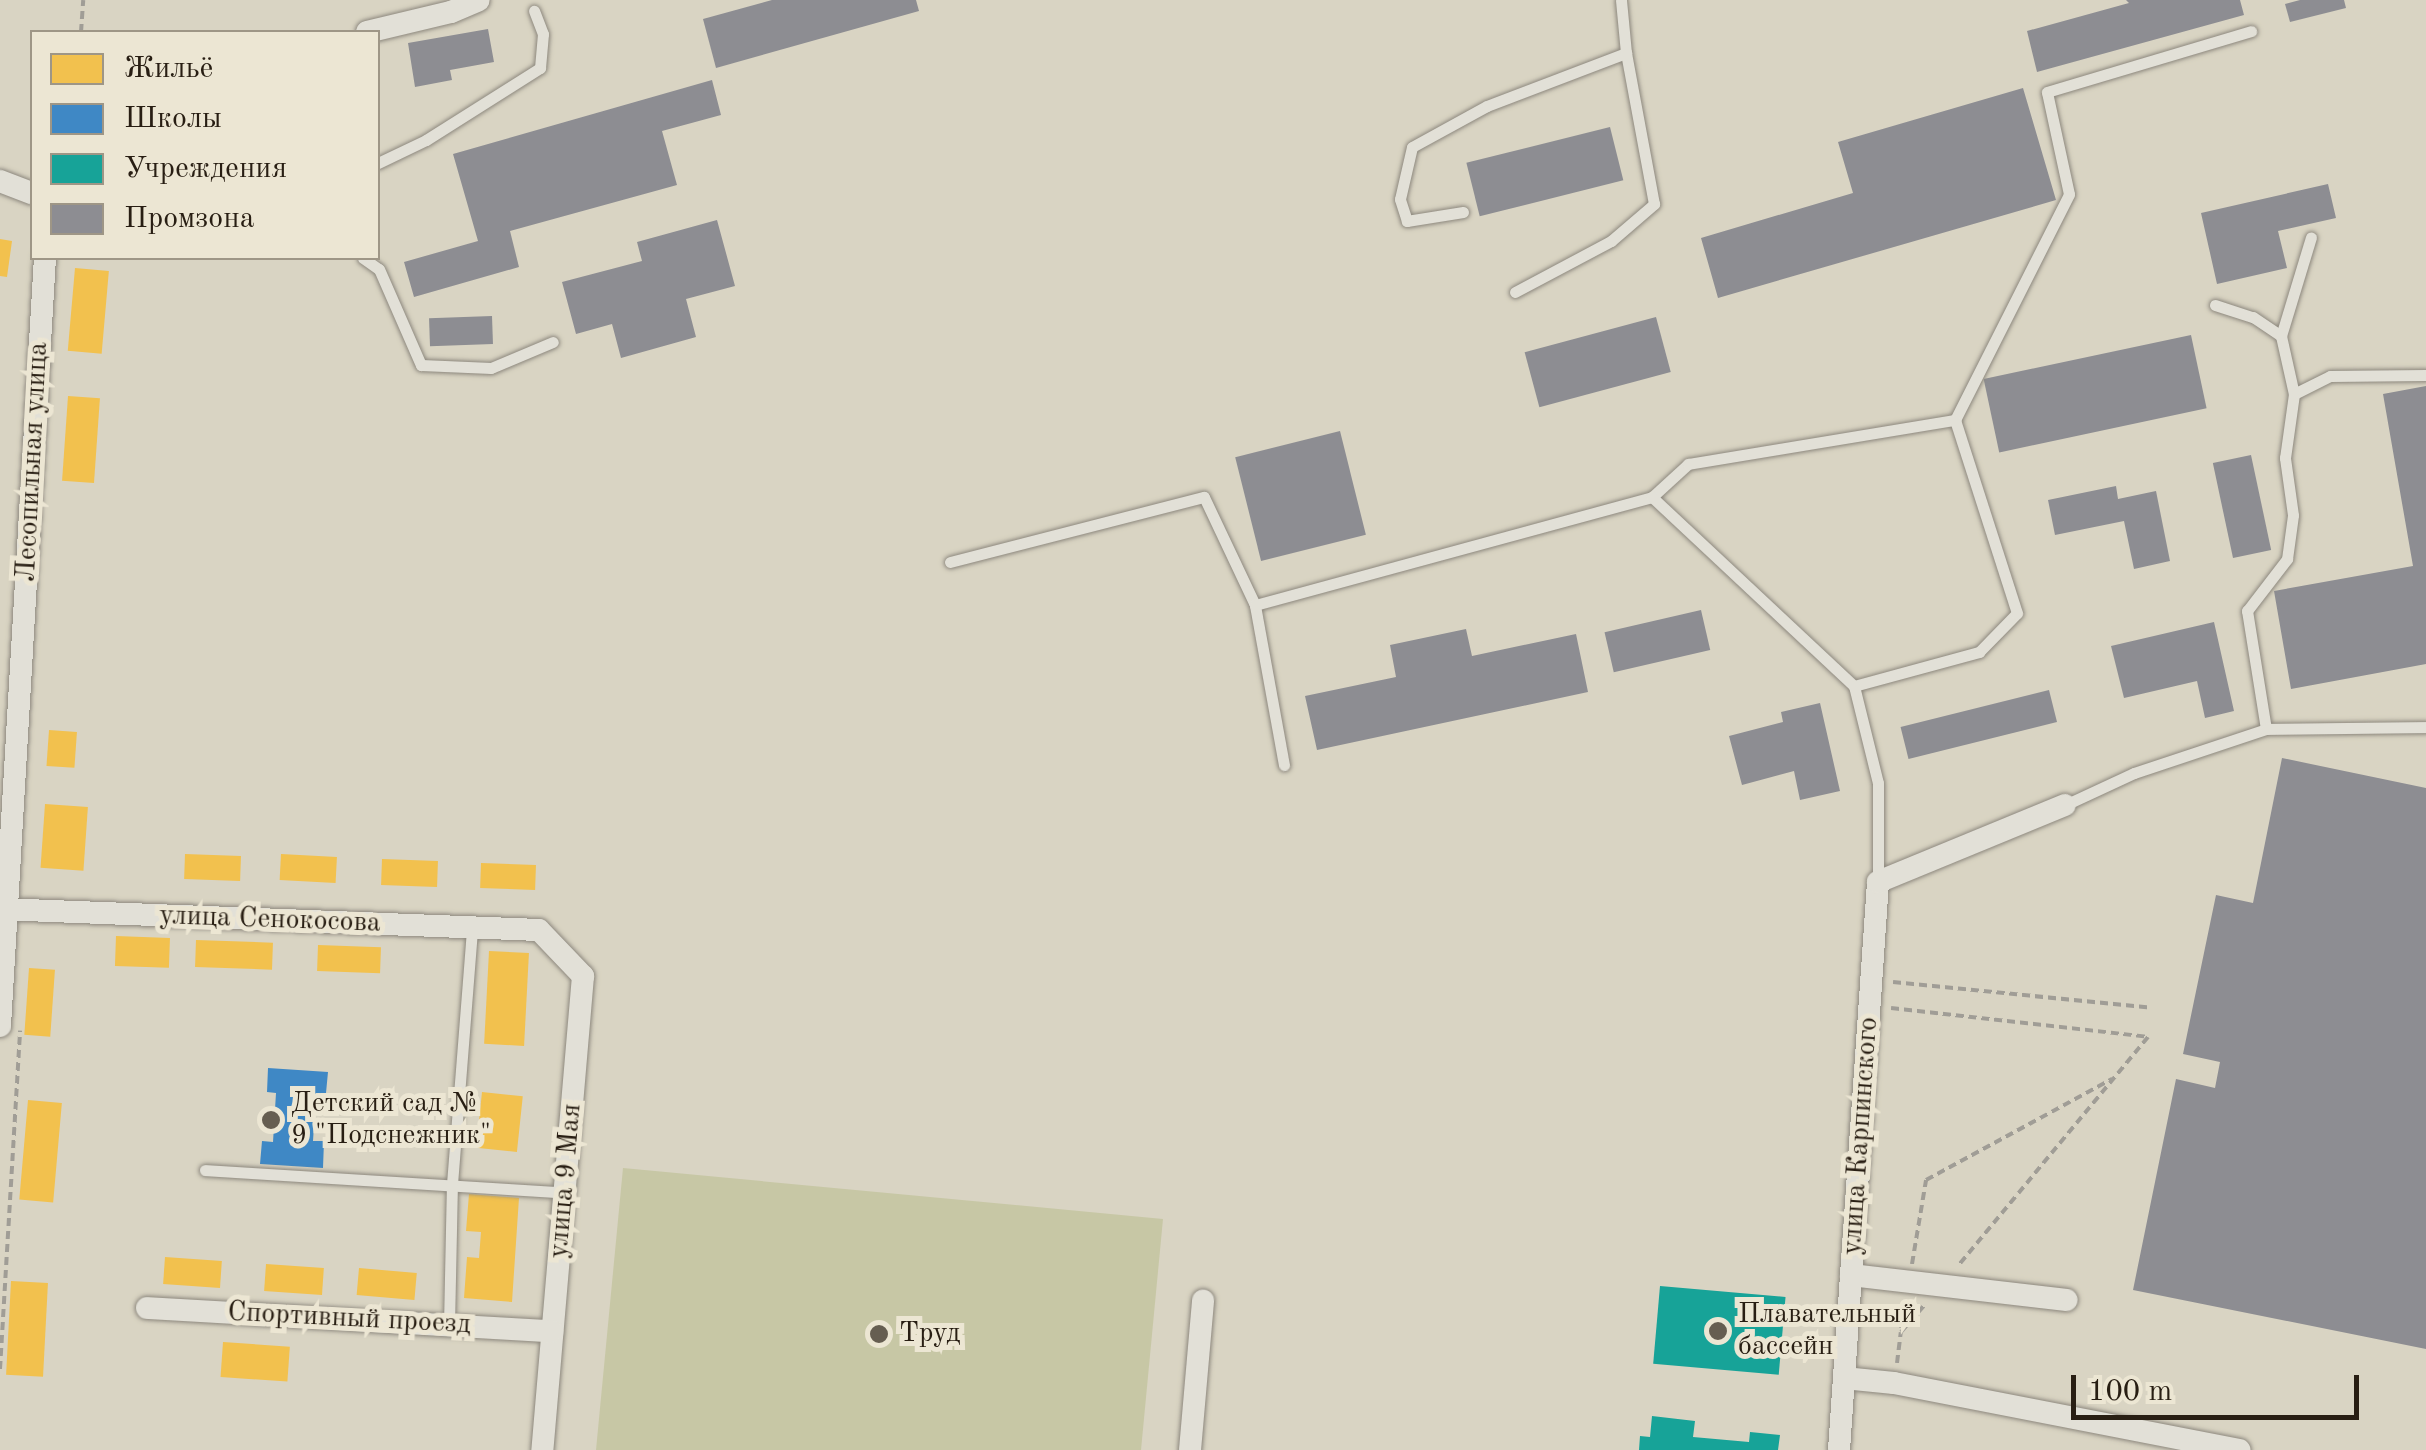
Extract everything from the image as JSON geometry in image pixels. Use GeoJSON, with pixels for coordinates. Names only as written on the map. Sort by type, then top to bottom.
{"type":"FeatureCollection","features":[{"type":"Feature","properties":{"kind":"street"},"geometry":{"type":"LineString","coordinates":[[374,30],[451,12],[479,0]]}},
{"type":"Feature","properties":{"kind":"street"},"geometry":{"type":"LineString","coordinates":[[0,181],[30,192]]}},
{"type":"Feature","properties":{"kind":"street","name":"Лесопильная улица"},"geometry":{"type":"LineString","coordinates":[[0,1026],[45,260]]}},
{"type":"Feature","properties":{"kind":"street"},"geometry":{"type":"LineString","coordinates":[[1878,882],[2065,805]]}},
{"type":"Feature","properties":{"kind":"street","name":"улица Карпинского"},"geometry":{"type":"LineString","coordinates":[[1840,1450],[1878,882]]}},
{"type":"Feature","properties":{"kind":"street","name":"улица Сенокосова"},"geometry":{"type":"LineString","coordinates":[[4,909],[539,930]]}},
{"type":"Feature","properties":{"kind":"street","name":"улица 9 Мая"},"geometry":{"type":"LineString","coordinates":[[539,930],[583,976],[542,1450]]}},
{"type":"Feature","properties":{"kind":"street"},"geometry":{"type":"LineString","coordinates":[[1851,1275],[2066,1300]]}},
{"type":"Feature","properties":{"kind":"street"},"geometry":{"type":"LineString","coordinates":[[1190,1450],[1202,1302]]}},
{"type":"Feature","properties":{"kind":"street","name":"Спортивный проезд"},"geometry":{"type":"LineString","coordinates":[[147,1308],[552,1331]]}},
{"type":"Feature","properties":{"kind":"street"},"geometry":{"type":"LineString","coordinates":[[1844,1378],[1894,1383],[2240,1450]]}},
{"type":"Feature","properties":{"kind":"lane"},"geometry":{"type":"LineString","coordinates":[[1515,292],[1610,241],[1654,204],[1626,53],[1621,0]]}},
{"type":"Feature","properties":{"kind":"lane"},"geometry":{"type":"LineString","coordinates":[[380,162],[426,140],[540,68],[543,34],[534,11]]}},
{"type":"Feature","properties":{"kind":"lane"},"geometry":{"type":"LineString","coordinates":[[1854,686],[1979,652],[2017,612],[1954,420],[2069,194],[2047,92],[2251,31]]}},
{"type":"Feature","properties":{"kind":"lane"},"geometry":{"type":"LineString","coordinates":[[1463,212],[1407,220],[1400,199],[1412,147],[1487,106],[1626,53]]}},
{"type":"Feature","properties":{"kind":"lane"},"geometry":{"type":"LineString","coordinates":[[2266,729],[2247,612],[2287,559],[2293,516],[2285,458],[2294,394],[2282,336],[2311,237]]}},
{"type":"Feature","properties":{"kind":"lane"},"geometry":{"type":"LineString","coordinates":[[367,260],[379,269],[421,365],[491,368],[553,342]]}},
{"type":"Feature","properties":{"kind":"lane"},"geometry":{"type":"LineString","coordinates":[[2215,305],[2253,318],[2282,336]]}},
{"type":"Feature","properties":{"kind":"lane"},"geometry":{"type":"LineString","coordinates":[[2294,394],[2330,376],[2426,375]]}},
{"type":"Feature","properties":{"kind":"lane"},"geometry":{"type":"LineString","coordinates":[[1255,605],[1652,496],[1688,464],[1954,420]]}},
{"type":"Feature","properties":{"kind":"lane"},"geometry":{"type":"LineString","coordinates":[[1652,496],[1854,686],[1878,783],[1878,882]]}},
{"type":"Feature","properties":{"kind":"lane"},"geometry":{"type":"LineString","coordinates":[[950,562],[1204,498],[1255,605],[1284,764]]}},
{"type":"Feature","properties":{"kind":"lane"},"geometry":{"type":"LineString","coordinates":[[2065,805],[2134,774],[2266,729],[2426,727]]}},
{"type":"Feature","properties":{"kind":"lane"},"geometry":{"type":"LineString","coordinates":[[449,1325],[452,1184],[472,928]]}},
{"type":"Feature","properties":{"kind":"lane"},"geometry":{"type":"LineString","coordinates":[[205,1170],[566,1193]]}},
{"type":"Feature","properties":{"kind":"path"},"geometry":{"type":"LineString","coordinates":[[81,30],[83,0]]}},
{"type":"Feature","properties":{"kind":"path"},"geometry":{"type":"LineString","coordinates":[[1871,980],[2152,1008]]}},
{"type":"Feature","properties":{"kind":"path"},"geometry":{"type":"LineString","coordinates":[[1869,1005],[2148,1037],[1900,1332]]}},
{"type":"Feature","properties":{"kind":"path"},"geometry":{"type":"LineString","coordinates":[[1894,1383],[1926,1180],[2116,1077]]}},
{"type":"Feature","properties":{"kind":"green space","name":"Труд"},"geometry":{"type":"Polygon","coordinates":[[[623,1168],[1163,1219],[1141,1450],[596,1450],[623,1168]]]}},
{"type":"Feature","properties":{"kind":"building: Жильё"},"geometry":{"type":"Polygon","coordinates":[[[0,239],[12,241],[7,277],[0,276],[0,239]]]}},
{"type":"Feature","properties":{"kind":"building: Жильё"},"geometry":{"type":"Polygon","coordinates":[[[75,268],[109,271],[102,354],[68,351],[75,268]]]}},
{"type":"Feature","properties":{"kind":"building: Жильё"},"geometry":{"type":"Polygon","coordinates":[[[68,396],[100,398],[94,483],[62,481],[68,396]]]}},
{"type":"Feature","properties":{"kind":"building: Жильё"},"geometry":{"type":"Polygon","coordinates":[[[49,730],[77,732],[74,768],[46,766],[49,730]]]}},
{"type":"Feature","properties":{"kind":"building: Жильё"},"geometry":{"type":"Polygon","coordinates":[[[45,804],[88,807],[83,871],[41,868],[45,804]]]}},
{"type":"Feature","properties":{"kind":"building: Жильё"},"geometry":{"type":"Polygon","coordinates":[[[185,854],[241,856],[240,881],[184,879],[185,854]]]}},
{"type":"Feature","properties":{"kind":"building: Жильё"},"geometry":{"type":"Polygon","coordinates":[[[281,854],[337,857],[336,883],[280,880],[281,854]]]}},
{"type":"Feature","properties":{"kind":"building: Жильё"},"geometry":{"type":"Polygon","coordinates":[[[382,859],[438,861],[437,887],[381,885],[382,859]]]}},
{"type":"Feature","properties":{"kind":"building: Жильё"},"geometry":{"type":"Polygon","coordinates":[[[481,863],[536,865],[535,890],[480,888],[481,863]]]}},
{"type":"Feature","properties":{"kind":"building: Жильё"},"geometry":{"type":"Polygon","coordinates":[[[116,936],[170,938],[169,968],[115,966],[116,936]]]}},
{"type":"Feature","properties":{"kind":"building: Жильё"},"geometry":{"type":"Polygon","coordinates":[[[196,940],[273,943],[272,970],[195,967],[196,940]]]}},
{"type":"Feature","properties":{"kind":"building: Жильё"},"geometry":{"type":"Polygon","coordinates":[[[318,945],[381,947],[380,973],[317,971],[318,945]]]}},
{"type":"Feature","properties":{"kind":"building: Жильё"},"geometry":{"type":"Polygon","coordinates":[[[489,951],[529,953],[524,1046],[484,1044],[489,951]]]}},
{"type":"Feature","properties":{"kind":"building: Жильё"},"geometry":{"type":"Polygon","coordinates":[[[29,968],[55,970],[50,1037],[24,1035],[29,968]]]}},
{"type":"Feature","properties":{"kind":"building: Жильё"},"geometry":{"type":"Polygon","coordinates":[[[482,1092],[523,1096],[517,1152],[476,1148],[482,1092]]]}},
{"type":"Feature","properties":{"kind":"building: Жильё"},"geometry":{"type":"Polygon","coordinates":[[[28,1100],[62,1103],[53,1203],[19,1200],[28,1100]]]}},
{"type":"Feature","properties":{"kind":"building: Жильё"},"geometry":{"type":"Polygon","coordinates":[[[469,1194],[519,1198],[512,1302],[464,1298],[467,1257],[479,1258],[481,1232],[466,1231],[469,1194]]]}},
{"type":"Feature","properties":{"kind":"building: Жильё"},"geometry":{"type":"Polygon","coordinates":[[[165,1257],[222,1261],[220,1288],[163,1284],[165,1257]]]}},
{"type":"Feature","properties":{"kind":"building: Жильё"},"geometry":{"type":"Polygon","coordinates":[[[266,1264],[324,1268],[322,1295],[264,1291],[266,1264]]]}},
{"type":"Feature","properties":{"kind":"building: Жильё"},"geometry":{"type":"Polygon","coordinates":[[[359,1268],[417,1273],[414,1300],[357,1295],[359,1268]]]}},
{"type":"Feature","properties":{"kind":"building: Жильё"},"geometry":{"type":"Polygon","coordinates":[[[11,1281],[48,1283],[43,1377],[6,1375],[11,1281]]]}},
{"type":"Feature","properties":{"kind":"building: Жильё"},"geometry":{"type":"Polygon","coordinates":[[[223,1342],[290,1347],[287,1382],[221,1377],[223,1342]]]}},
{"type":"Feature","properties":{"kind":"building: Школы"},"geometry":{"type":"Polygon","coordinates":[[[268,1068],[328,1072],[326,1093],[316,1093],[313,1141],[324,1141],[323,1168],[260,1164],[262,1141],[273,1142],[276,1093],[267,1092],[268,1068]]]}},
{"type":"Feature","properties":{"kind":"building: Учреждения","name":"Плавательный бассейн"},"geometry":{"type":"Polygon","coordinates":[[[1660,1286],[1786,1297],[1779,1375],[1653,1364],[1660,1286]]]}},
{"type":"Feature","properties":{"kind":"building: Учреждения"},"geometry":{"type":"Polygon","coordinates":[[[1652,1416],[1695,1421],[1693,1437],[1749,1442],[1750,1432],[1780,1435],[1778,1450],[1639,1450],[1640,1436],[1650,1437],[1652,1416]]]}},
{"type":"Feature","properties":{"kind":"building: Промзона"},"geometry":{"type":"Polygon","coordinates":[[[772,0],[916,0],[919,11],[716,68],[703,19],[772,0]]]}},
{"type":"Feature","properties":{"kind":"building: Промзона"},"geometry":{"type":"Polygon","coordinates":[[[2126,0],[2240,0],[2244,15],[2037,72],[2027,31],[2129,3],[2126,0]]]}},
{"type":"Feature","properties":{"kind":"building: Промзона"},"geometry":{"type":"Polygon","coordinates":[[[2344,0],[2346,8],[2290,22],[2285,4],[2344,0]]]}},
{"type":"Feature","properties":{"kind":"building: Промзона"},"geometry":{"type":"Polygon","coordinates":[[[488,29],[494,62],[450,70],[452,80],[415,87],[408,43],[488,29]]]}},
{"type":"Feature","properties":{"kind":"building: Промзона"},"geometry":{"type":"Polygon","coordinates":[[[712,80],[721,115],[662,131],[677,185],[510,231],[519,267],[414,297],[404,262],[478,241],[453,154],[712,80]]]}},
{"type":"Feature","properties":{"kind":"building: Промзона"},"geometry":{"type":"Polygon","coordinates":[[[2023,88],[2056,200],[1718,298],[1701,238],[1853,193],[1838,142],[2023,88]]]}},
{"type":"Feature","properties":{"kind":"building: Промзона"},"geometry":{"type":"Polygon","coordinates":[[[1610,127],[1623,180],[1480,216],[1466,163],[1610,127]]]}},
{"type":"Feature","properties":{"kind":"building: Промзона"},"geometry":{"type":"Polygon","coordinates":[[[2328,184],[2336,218],[2278,231],[2287,268],[2217,284],[2201,213],[2328,184]]]}},
{"type":"Feature","properties":{"kind":"building: Промзона"},"geometry":{"type":"Polygon","coordinates":[[[717,220],[735,286],[686,299],[696,337],[621,358],[612,324],[576,334],[562,282],[642,261],[637,242],[717,220]]]}},
{"type":"Feature","properties":{"kind":"building: Промзона"},"geometry":{"type":"Polygon","coordinates":[[[492,316],[493,344],[430,346],[429,318],[492,316]]]}},
{"type":"Feature","properties":{"kind":"building: Промзона"},"geometry":{"type":"Polygon","coordinates":[[[1656,317],[1671,372],[1539,407],[1525,352],[1656,317]]]}},
{"type":"Feature","properties":{"kind":"building: Промзона"},"geometry":{"type":"Polygon","coordinates":[[[2191,335],[2207,408],[1999,452],[1984,379],[2191,335]]]}},
{"type":"Feature","properties":{"kind":"building: Промзона"},"geometry":{"type":"Polygon","coordinates":[[[2426,386],[2426,664],[2291,689],[2274,591],[2413,566],[2383,394],[2426,386]]]}},
{"type":"Feature","properties":{"kind":"building: Промзона"},"geometry":{"type":"Polygon","coordinates":[[[1340,431],[1366,535],[1261,561],[1235,457],[1340,431]]]}},
{"type":"Feature","properties":{"kind":"building: Промзона"},"geometry":{"type":"Polygon","coordinates":[[[2251,455],[2271,550],[2233,558],[2213,463],[2251,455]]]}},
{"type":"Feature","properties":{"kind":"building: Промзона"},"geometry":{"type":"Polygon","coordinates":[[[2116,486],[2118,499],[2156,491],[2170,561],[2134,569],[2124,521],[2055,535],[2048,500],[2116,486]]]}},
{"type":"Feature","properties":{"kind":"building: Промзона"},"geometry":{"type":"Polygon","coordinates":[[[1701,610],[1710,650],[1614,672],[1605,632],[1701,610]]]}},
{"type":"Feature","properties":{"kind":"building: Промзона"},"geometry":{"type":"Polygon","coordinates":[[[2214,622],[2234,711],[2205,718],[2197,681],[2124,698],[2111,646],[2214,622]]]}},
{"type":"Feature","properties":{"kind":"building: Промзона"},"geometry":{"type":"Polygon","coordinates":[[[1466,629],[1472,656],[1576,634],[1588,692],[1317,750],[1305,696],[1396,677],[1390,645],[1466,629]]]}},
{"type":"Feature","properties":{"kind":"building: Промзона"},"geometry":{"type":"Polygon","coordinates":[[[2049,690],[2057,722],[1909,759],[1901,727],[2049,690]]]}},
{"type":"Feature","properties":{"kind":"building: Промзона"},"geometry":{"type":"Polygon","coordinates":[[[1820,703],[1840,791],[1800,800],[1794,771],[1742,785],[1729,736],[1783,722],[1781,712],[1820,703]]]}},
{"type":"Feature","properties":{"kind":"building: Промзона"},"geometry":{"type":"Polygon","coordinates":[[[2282,758],[2426,788],[2426,1349],[2133,1290],[2176,1079],[2215,1088],[2220,1062],[2183,1054],[2216,895],[2253,903],[2282,758]]]}},
{"type":"Feature","properties":{"kind":"place","name":"Детский сад № 9 \"Подснежник\""},"geometry":{"type":"Point","coordinates":[271,1120]}},
{"type":"Feature","properties":{"kind":"place","name":"Плавательный бассейн"},"geometry":{"type":"Point","coordinates":[1718,1331]}},
{"type":"Feature","properties":{"kind":"place","name":"Труд"},"geometry":{"type":"Point","coordinates":[879,1334]}}]}
